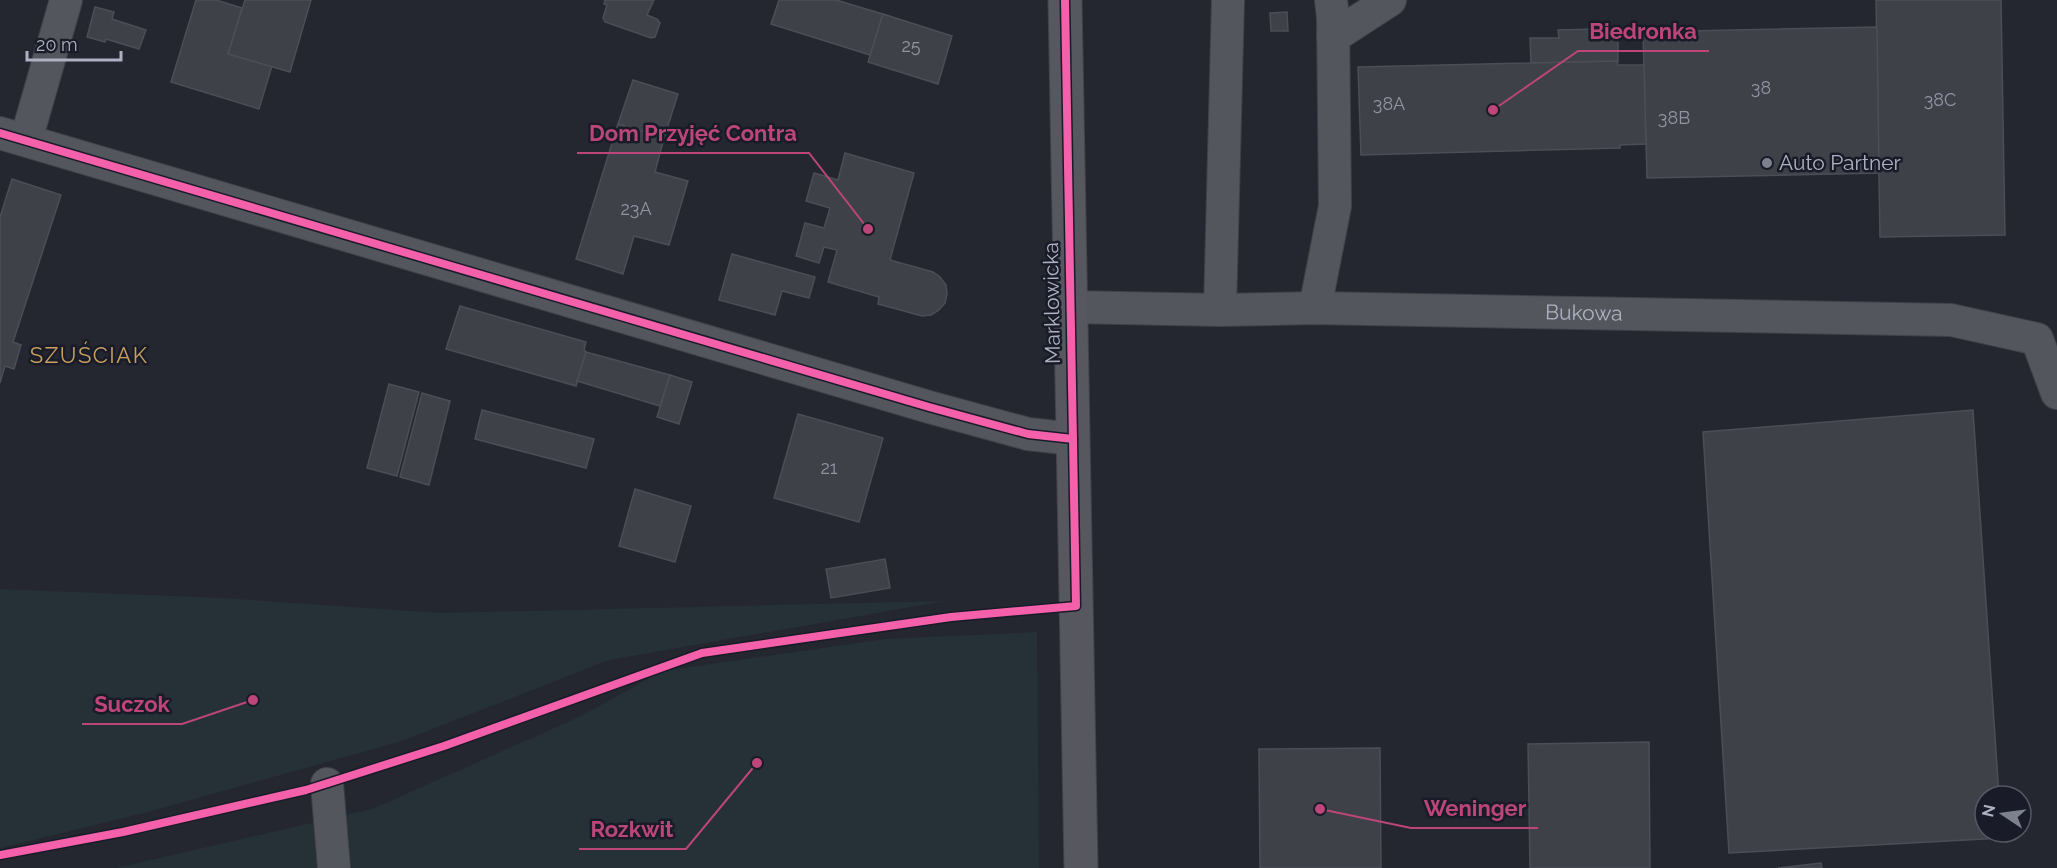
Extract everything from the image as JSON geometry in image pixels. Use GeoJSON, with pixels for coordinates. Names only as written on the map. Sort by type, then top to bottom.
{"type":"FeatureCollection","features":[{"type":"Feature","properties":{"kind":"main road","name":"Marklowicka"},"geometry":{"type":"LineString","coordinates":[[1065,0],[1080,868]]}},
{"type":"Feature","properties":{"kind":"lane"},"geometry":{"type":"LineString","coordinates":[[66,0],[13,137],[929,407],[1029,434],[1072,439]]}},
{"type":"Feature","properties":{"kind":"lane"},"geometry":{"type":"LineString","coordinates":[[1220,310],[1228,0]]}},
{"type":"Feature","properties":{"kind":"lane"},"geometry":{"type":"LineString","coordinates":[[1315,308],[1335,206],[1331,0]]}},
{"type":"Feature","properties":{"kind":"lane"},"geometry":{"type":"LineString","coordinates":[[1333,37],[1390,0]]}},
{"type":"Feature","properties":{"kind":"lane","name":"Bukowa"},"geometry":{"type":"LineString","coordinates":[[1071,308],[1220,310],[1315,308],[1951,320],[2037,339],[2057,393]]}},
{"type":"Feature","properties":{"kind":"lane"},"geometry":{"type":"LineString","coordinates":[[327,784],[334,868]]}},
{"type":"Feature","properties":{"kind":"shaded area"},"geometry":{"type":"Polygon","coordinates":[[[0,589],[223,598],[440,613],[945,601],[609,660],[402,741],[148,812],[0,848],[0,589]]]}},
{"type":"Feature","properties":{"kind":"shaded area"},"geometry":{"type":"Polygon","coordinates":[[[1037,632],[1039,868],[116,868],[372,809],[581,716],[662,671],[885,639],[1037,632]]]}},
{"type":"Feature","properties":{"kind":"building"},"geometry":{"type":"Polygon","coordinates":[[[196,0],[216,0],[242,8],[228,54],[272,66],[259,109],[171,82],[196,0]]]}},
{"type":"Feature","properties":{"kind":"building"},"geometry":{"type":"Polygon","coordinates":[[[245,0],[311,0],[290,72],[228,54],[245,0]]]}},
{"type":"Feature","properties":{"kind":"building"},"geometry":{"type":"Polygon","coordinates":[[[605,0],[654,0],[647,15],[657,19],[660,23],[655,37],[651,38],[605,22],[603,18],[607,5],[604,4],[605,0]]]}},
{"type":"Feature","properties":{"kind":"building"},"geometry":{"type":"Polygon","coordinates":[[[779,0],[836,0],[883,14],[870,55],[771,24],[779,0]]]}},
{"type":"Feature","properties":{"kind":"building"},"geometry":{"type":"Polygon","coordinates":[[[1876,0],[2001,0],[2005,235],[1880,237],[1876,0]]]}},
{"type":"Feature","properties":{"kind":"building"},"geometry":{"type":"Polygon","coordinates":[[[95,7],[114,12],[112,19],[146,30],[139,49],[106,39],[105,42],[87,37],[95,7]]]}},
{"type":"Feature","properties":{"kind":"building"},"geometry":{"type":"Polygon","coordinates":[[[1287,12],[1288,31],[1271,31],[1270,13],[1287,12]]]}},
{"type":"Feature","properties":{"kind":"building"},"geometry":{"type":"Polygon","coordinates":[[[883,14],[952,36],[938,84],[868,62],[883,14]]]}},
{"type":"Feature","properties":{"kind":"building"},"geometry":{"type":"Polygon","coordinates":[[[1877,27],[1879,173],[1647,178],[1643,32],[1877,27]]]}},
{"type":"Feature","properties":{"kind":"building"},"geometry":{"type":"Polygon","coordinates":[[[1598,29],[1599,37],[1618,36],[1618,61],[1531,63],[1530,38],[1559,38],[1558,30],[1598,29]]]}},
{"type":"Feature","properties":{"kind":"building"},"geometry":{"type":"Polygon","coordinates":[[[1617,61],[1618,65],[1644,65],[1646,144],[1620,145],[1620,148],[1361,155],[1358,67],[1617,61]]]}},
{"type":"Feature","properties":{"kind":"building"},"geometry":{"type":"Polygon","coordinates":[[[633,80],[678,94],[664,138],[618,124],[633,80]]]}},
{"type":"Feature","properties":{"kind":"building"},"geometry":{"type":"Polygon","coordinates":[[[618,124],[664,138],[655,172],[688,181],[669,245],[634,236],[623,274],[576,259],[618,124]]]}},
{"type":"Feature","properties":{"kind":"building"},"geometry":{"type":"Polygon","coordinates":[[[845,153],[914,173],[890,260],[933,272],[946,285],[945,303],[931,315],[922,316],[878,304],[879,297],[828,282],[837,250],[824,247],[819,263],[796,256],[805,223],[824,228],[830,208],[806,201],[814,173],[838,180],[845,153]]]}},
{"type":"Feature","properties":{"kind":"building"},"geometry":{"type":"Polygon","coordinates":[[[12,179],[61,195],[13,342],[21,345],[14,369],[5,366],[0,383],[0,217],[12,179]]]}},
{"type":"Feature","properties":{"kind":"building"},"geometry":{"type":"Polygon","coordinates":[[[732,254],[815,277],[809,298],[782,291],[775,315],[719,300],[732,254]]]}},
{"type":"Feature","properties":{"kind":"building"},"geometry":{"type":"Polygon","coordinates":[[[460,306],[586,342],[584,350],[586,352],[576,386],[446,349],[460,306]]]}},
{"type":"Feature","properties":{"kind":"building"},"geometry":{"type":"Polygon","coordinates":[[[586,352],[670,375],[660,406],[577,381],[586,352]]]}},
{"type":"Feature","properties":{"kind":"building"},"geometry":{"type":"Polygon","coordinates":[[[670,375],[692,382],[679,424],[657,417],[670,375]]]}},
{"type":"Feature","properties":{"kind":"building"},"geometry":{"type":"Polygon","coordinates":[[[389,384],[419,392],[397,476],[367,468],[389,384]]]}},
{"type":"Feature","properties":{"kind":"building"},"geometry":{"type":"Polygon","coordinates":[[[422,393],[450,401],[429,485],[400,477],[422,393]]]}},
{"type":"Feature","properties":{"kind":"building"},"geometry":{"type":"Polygon","coordinates":[[[482,410],[594,439],[586,468],[475,439],[482,410]]]}},
{"type":"Feature","properties":{"kind":"building"},"geometry":{"type":"Polygon","coordinates":[[[1973,410],[1998,784],[1973,784],[1973,840],[1729,853],[1703,432],[1973,410]]]}},
{"type":"Feature","properties":{"kind":"building"},"geometry":{"type":"Polygon","coordinates":[[[798,414],[883,438],[859,522],[774,498],[798,414]]]}},
{"type":"Feature","properties":{"kind":"building"},"geometry":{"type":"Polygon","coordinates":[[[635,489],[691,506],[675,562],[619,546],[635,489]]]}},
{"type":"Feature","properties":{"kind":"building"},"geometry":{"type":"Polygon","coordinates":[[[885,559],[890,588],[831,598],[826,569],[885,559]]]}},
{"type":"Feature","properties":{"kind":"building"},"geometry":{"type":"Polygon","coordinates":[[[1649,742],[1650,868],[1530,868],[1528,744],[1649,742]]]}},
{"type":"Feature","properties":{"kind":"building"},"geometry":{"type":"Polygon","coordinates":[[[1380,748],[1381,868],[1260,868],[1259,749],[1380,748]]]}},
{"type":"Feature","properties":{"kind":"building"},"geometry":{"type":"Polygon","coordinates":[[[1821,863],[1822,868],[1778,868],[1821,863]]]}},
{"type":"Feature","properties":{"kind":"cycle path"},"geometry":{"type":"LineString","coordinates":[[0,855],[123,832],[306,790],[444,746],[702,653],[951,617],[1076,606],[1065,0]]}},
{"type":"Feature","properties":{"kind":"cycle path"},"geometry":{"type":"LineString","coordinates":[[0,133],[929,407],[1028,434],[1073,439]]}},
{"type":"Feature","properties":{"kind":"place","name":"Biedronka"},"geometry":{"type":"Point","coordinates":[1493,110]}},
{"type":"Feature","properties":{"kind":"place","name":"Auto Partner"},"geometry":{"type":"Point","coordinates":[1767,163]}},
{"type":"Feature","properties":{"kind":"place","name":"Dom Przyjęć Contra"},"geometry":{"type":"Point","coordinates":[868,229]}},
{"type":"Feature","properties":{"kind":"place","name":"Suczok"},"geometry":{"type":"Point","coordinates":[253,700]}},
{"type":"Feature","properties":{"kind":"place","name":"Rozkwit"},"geometry":{"type":"Point","coordinates":[757,763]}},
{"type":"Feature","properties":{"kind":"place","name":"Weninger"},"geometry":{"type":"Point","coordinates":[1320,809]}},
{"type":"Feature","properties":{"kind":"district","name":"SZUŚCIAK"},"geometry":{"type":"Point","coordinates":[89,355]}}]}
